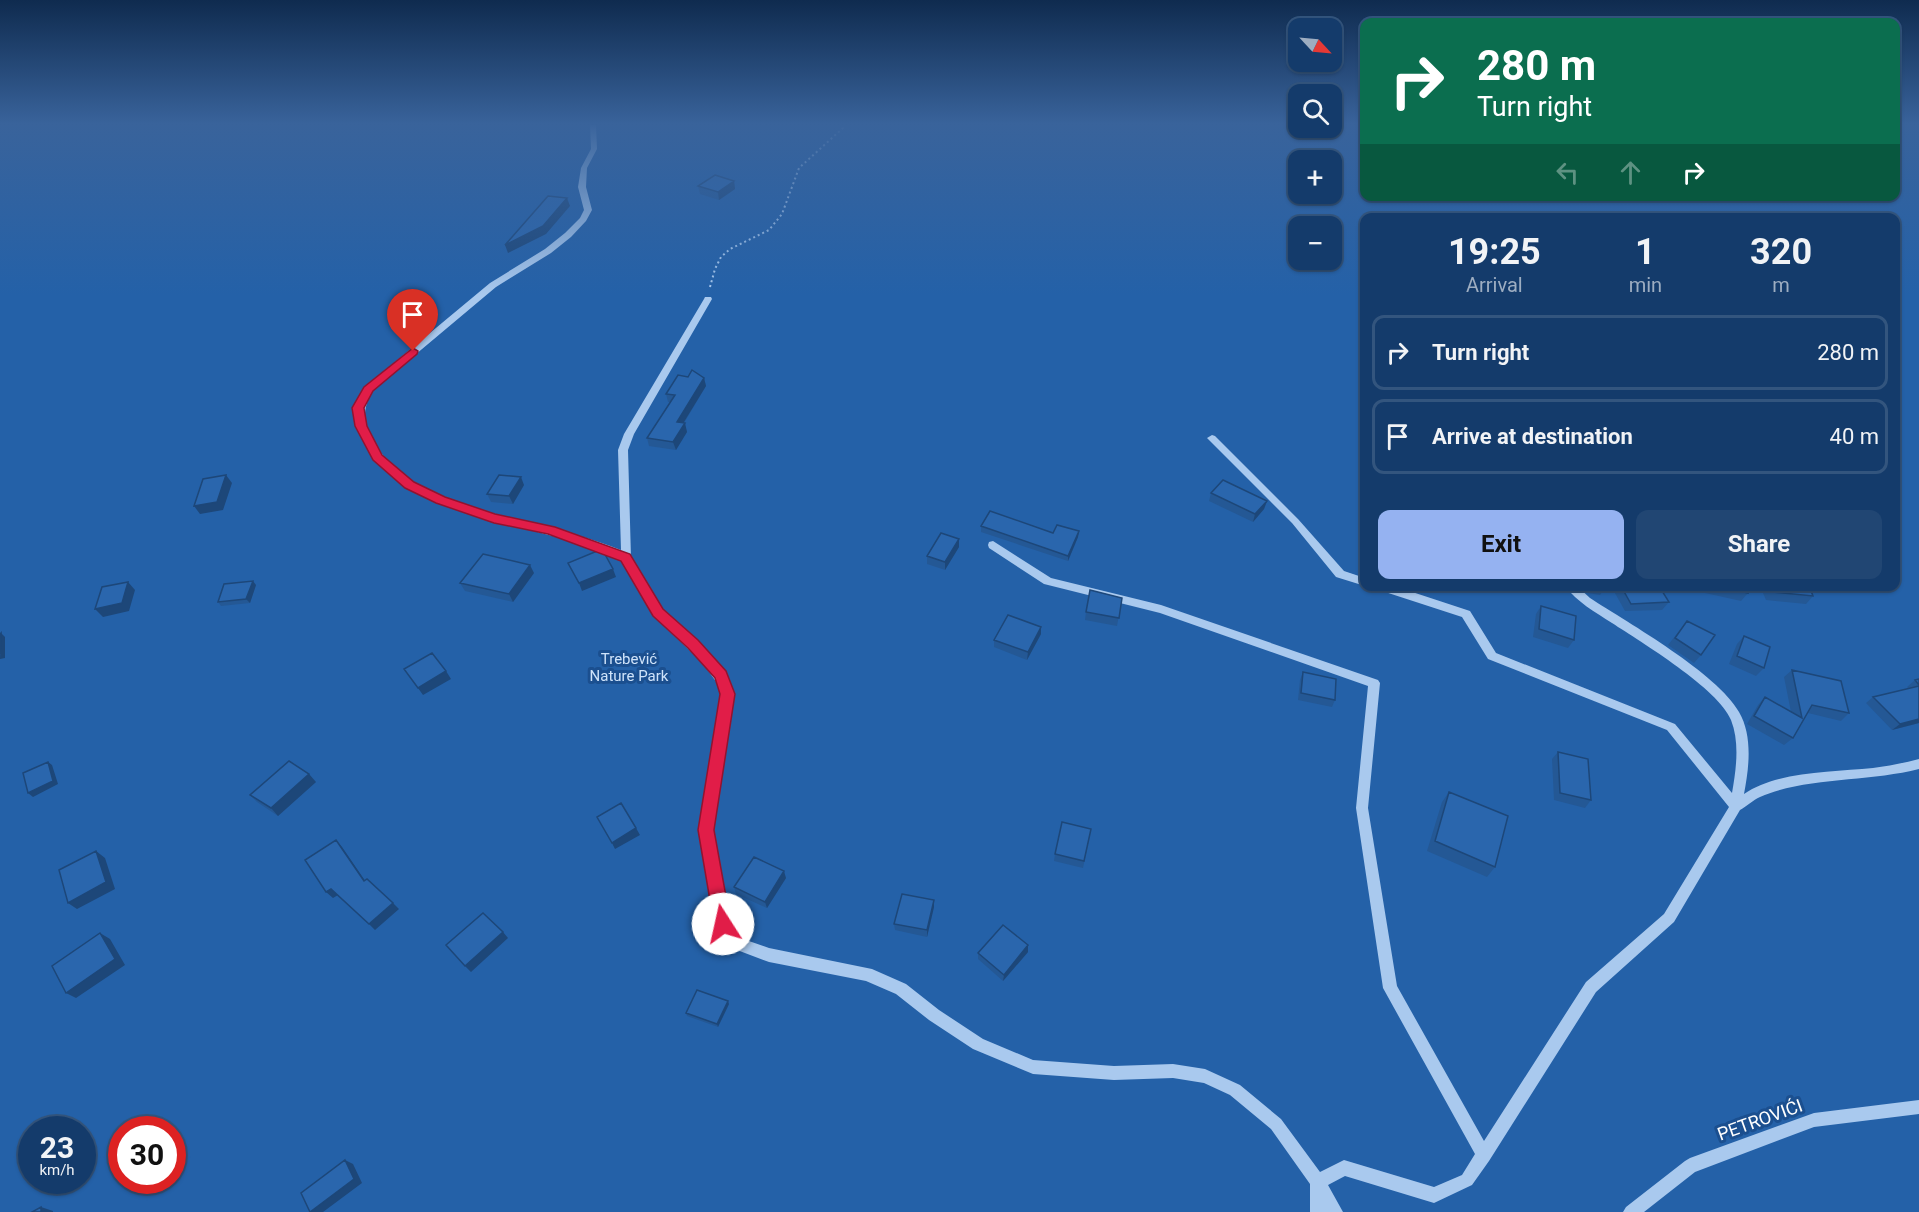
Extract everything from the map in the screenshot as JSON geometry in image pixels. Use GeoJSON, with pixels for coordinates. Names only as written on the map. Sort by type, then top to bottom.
{"type":"FeatureCollection","features":[{"type":"Feature","properties":{"kind":"street"},"geometry":{"type":"LineString","coordinates":[[583,182],[588,210],[568,235],[493,285],[368,389],[358,408],[361,426],[377,458],[410,485],[441,500],[494,518],[550,530],[626,558]]}},
{"type":"Feature","properties":{"kind":"street"},"geometry":{"type":"LineString","coordinates":[[708,299],[628,434],[623,450],[626,558],[658,612],[693,644],[721,675],[728,694],[706,830],[723,924],[742,945],[769,955],[867,974],[901,990],[933,1015],[978,1044],[1033,1067],[1114,1073],[1173,1071],[1205,1076],[1235,1090],[1276,1124],[1318,1182],[1335,1212]]}},
{"type":"Feature","properties":{"kind":"street"},"geometry":{"type":"LineString","coordinates":[[1212,438],[1295,521],[1340,574],[1360,580]]}},
{"type":"Feature","properties":{"kind":"street"},"geometry":{"type":"LineString","coordinates":[[993,545],[1048,581],[1161,609],[1374,682],[1362,808],[1390,988],[1484,1156]]}},
{"type":"Feature","properties":{"kind":"street"},"geometry":{"type":"LineString","coordinates":[[1395,591],[1466,614],[1492,656],[1671,727],[1736,806]]}},
{"type":"Feature","properties":{"kind":"street"},"geometry":{"type":"LineString","coordinates":[[1575,591],[1586,602],[1690,672],[1727,702],[1735,714],[1740,730],[1742,765],[1736,806]]}},
{"type":"Feature","properties":{"kind":"street"},"geometry":{"type":"LineString","coordinates":[[1318,1182],[1344,1168],[1434,1195],[1467,1180],[1591,987],[1669,918],[1736,806],[1748,795],[1773,787],[1832,776],[1907,768],[1919,764]]}},
{"type":"Feature","properties":{"kind":"street","name":"PETROVIĆI"},"geometry":{"type":"LineString","coordinates":[[1630,1212],[1690,1166],[1814,1120],[1919,1107]]}},
{"type":"Feature","properties":{"kind":"street"},"geometry":{"type":"LineString","coordinates":[[1318,1182],[1318,1212]]}},
{"type":"Feature","properties":{"kind":"path"},"geometry":{"type":"LineString","coordinates":[[708,299],[714,268],[721,256],[766,231],[778,220],[793,182]]}},
{"type":"Feature","properties":{"kind":"green space","name":"Trebević Nature Park"},"geometry":{"type":"Polygon","coordinates":[[[0,182],[1288,182],[1288,204],[1342,204],[1342,182],[1360,182],[1360,201],[1900,201],[1900,182],[1919,182],[1919,1212],[0,1212],[0,182]]]}},
{"type":"Feature","properties":{"kind":"building"},"geometry":{"type":"Polygon","coordinates":[[[705,182],[733,182],[718,192],[698,186],[705,182]]]}},
{"type":"Feature","properties":{"kind":"building"},"geometry":{"type":"Polygon","coordinates":[[[548,196],[567,198],[543,226],[505,245],[548,196]]]}},
{"type":"Feature","properties":{"kind":"building"},"geometry":{"type":"Polygon","coordinates":[[[692,370],[704,378],[677,422],[685,423],[673,442],[647,438],[675,395],[666,394],[678,375],[688,377],[692,370]]]}},
{"type":"Feature","properties":{"kind":"building"},"geometry":{"type":"Polygon","coordinates":[[[226,475],[217,502],[194,506],[203,479],[226,475]]]}},
{"type":"Feature","properties":{"kind":"building"},"geometry":{"type":"Polygon","coordinates":[[[499,475],[521,477],[509,496],[487,494],[499,475]]]}},
{"type":"Feature","properties":{"kind":"building"},"geometry":{"type":"Polygon","coordinates":[[[1223,480],[1267,501],[1255,514],[1211,493],[1223,480]]]}},
{"type":"Feature","properties":{"kind":"building"},"geometry":{"type":"Polygon","coordinates":[[[990,511],[1053,533],[1057,525],[1079,531],[1068,556],[981,526],[990,511]]]}},
{"type":"Feature","properties":{"kind":"building"},"geometry":{"type":"Polygon","coordinates":[[[941,533],[959,539],[945,562],[927,556],[941,533]]]}},
{"type":"Feature","properties":{"kind":"building"},"geometry":{"type":"Polygon","coordinates":[[[602,549],[613,569],[579,583],[568,563],[602,549]]]}},
{"type":"Feature","properties":{"kind":"building"},"geometry":{"type":"Polygon","coordinates":[[[483,554],[530,565],[509,594],[460,583],[483,554]]]}},
{"type":"Feature","properties":{"kind":"building"},"geometry":{"type":"Polygon","coordinates":[[[253,581],[246,599],[218,602],[224,584],[253,581]]]}},
{"type":"Feature","properties":{"kind":"building"},"geometry":{"type":"Polygon","coordinates":[[[128,582],[122,603],[95,609],[102,587],[128,582]]]}},
{"type":"Feature","properties":{"kind":"building"},"geometry":{"type":"Polygon","coordinates":[[[1090,590],[1122,598],[1119,618],[1086,612],[1090,590]]]}},
{"type":"Feature","properties":{"kind":"building"},"geometry":{"type":"Polygon","coordinates":[[[1624,591],[1662,591],[1669,602],[1631,604],[1624,591]]]}},
{"type":"Feature","properties":{"kind":"building"},"geometry":{"type":"Polygon","coordinates":[[[1811,591],[1813,596],[1773,592],[1811,591]]]}},
{"type":"Feature","properties":{"kind":"building"},"geometry":{"type":"Polygon","coordinates":[[[1541,606],[1576,616],[1574,640],[1539,629],[1541,606]]]}},
{"type":"Feature","properties":{"kind":"building"},"geometry":{"type":"Polygon","coordinates":[[[1008,615],[1041,627],[1028,652],[994,640],[1008,615]]]}},
{"type":"Feature","properties":{"kind":"building"},"geometry":{"type":"Polygon","coordinates":[[[1687,621],[1715,635],[1701,655],[1675,638],[1687,621]]]}},
{"type":"Feature","properties":{"kind":"building"},"geometry":{"type":"Polygon","coordinates":[[[1744,636],[1770,647],[1764,668],[1737,656],[1744,636]]]}},
{"type":"Feature","properties":{"kind":"building"},"geometry":{"type":"Polygon","coordinates":[[[432,653],[446,671],[418,688],[404,669],[432,653]]]}},
{"type":"Feature","properties":{"kind":"building"},"geometry":{"type":"Polygon","coordinates":[[[1792,670],[1841,681],[1849,713],[1812,705],[1793,738],[1754,716],[1765,697],[1802,718],[1792,670]]]}},
{"type":"Feature","properties":{"kind":"building"},"geometry":{"type":"Polygon","coordinates":[[[1303,672],[1336,679],[1335,700],[1301,693],[1303,672]]]}},
{"type":"Feature","properties":{"kind":"building"},"geometry":{"type":"Polygon","coordinates":[[[1919,686],[1919,719],[1900,724],[1873,697],[1919,686]]]}},
{"type":"Feature","properties":{"kind":"building"},"geometry":{"type":"Polygon","coordinates":[[[1558,752],[1588,759],[1591,800],[1560,793],[1558,752]]]}},
{"type":"Feature","properties":{"kind":"building"},"geometry":{"type":"Polygon","coordinates":[[[289,761],[309,774],[271,808],[250,795],[289,761]]]}},
{"type":"Feature","properties":{"kind":"building"},"geometry":{"type":"Polygon","coordinates":[[[48,762],[53,781],[28,793],[23,773],[48,762]]]}},
{"type":"Feature","properties":{"kind":"building"},"geometry":{"type":"Polygon","coordinates":[[[1449,792],[1508,816],[1495,867],[1435,841],[1449,792]]]}},
{"type":"Feature","properties":{"kind":"building"},"geometry":{"type":"Polygon","coordinates":[[[621,803],[636,828],[612,843],[597,817],[621,803]]]}},
{"type":"Feature","properties":{"kind":"building"},"geometry":{"type":"Polygon","coordinates":[[[1062,822],[1091,829],[1084,861],[1055,854],[1062,822]]]}},
{"type":"Feature","properties":{"kind":"building"},"geometry":{"type":"Polygon","coordinates":[[[336,840],[364,881],[367,879],[393,903],[369,924],[331,889],[326,892],[305,860],[336,840]]]}},
{"type":"Feature","properties":{"kind":"building"},"geometry":{"type":"Polygon","coordinates":[[[96,851],[106,882],[68,903],[59,870],[96,851]]]}},
{"type":"Feature","properties":{"kind":"building"},"geometry":{"type":"Polygon","coordinates":[[[754,857],[784,871],[765,902],[734,887],[754,857]]]}},
{"type":"Feature","properties":{"kind":"building"},"geometry":{"type":"Polygon","coordinates":[[[902,894],[934,900],[927,930],[894,924],[902,894]]]}},
{"type":"Feature","properties":{"kind":"building"},"geometry":{"type":"Polygon","coordinates":[[[483,913],[503,932],[465,966],[446,945],[483,913]]]}},
{"type":"Feature","properties":{"kind":"building"},"geometry":{"type":"Polygon","coordinates":[[[1003,925],[1028,945],[1004,975],[978,953],[1003,925]]]}},
{"type":"Feature","properties":{"kind":"building"},"geometry":{"type":"Polygon","coordinates":[[[100,933],[115,959],[66,993],[52,966],[100,933]]]}},
{"type":"Feature","properties":{"kind":"building"},"geometry":{"type":"Polygon","coordinates":[[[697,990],[728,1001],[717,1024],[686,1013],[697,990]]]}},
{"type":"Feature","properties":{"kind":"building"},"geometry":{"type":"Polygon","coordinates":[[[345,1160],[354,1179],[310,1212],[301,1193],[345,1160]]]}},
{"type":"Feature","properties":{"kind":"route"},"geometry":{"type":"LineString","coordinates":[[413,351],[368,389],[358,408],[361,426],[377,458],[410,485],[441,500],[494,518],[550,530],[626,558],[658,612],[693,644],[721,675],[728,694],[706,830],[723,924]]}}]}
